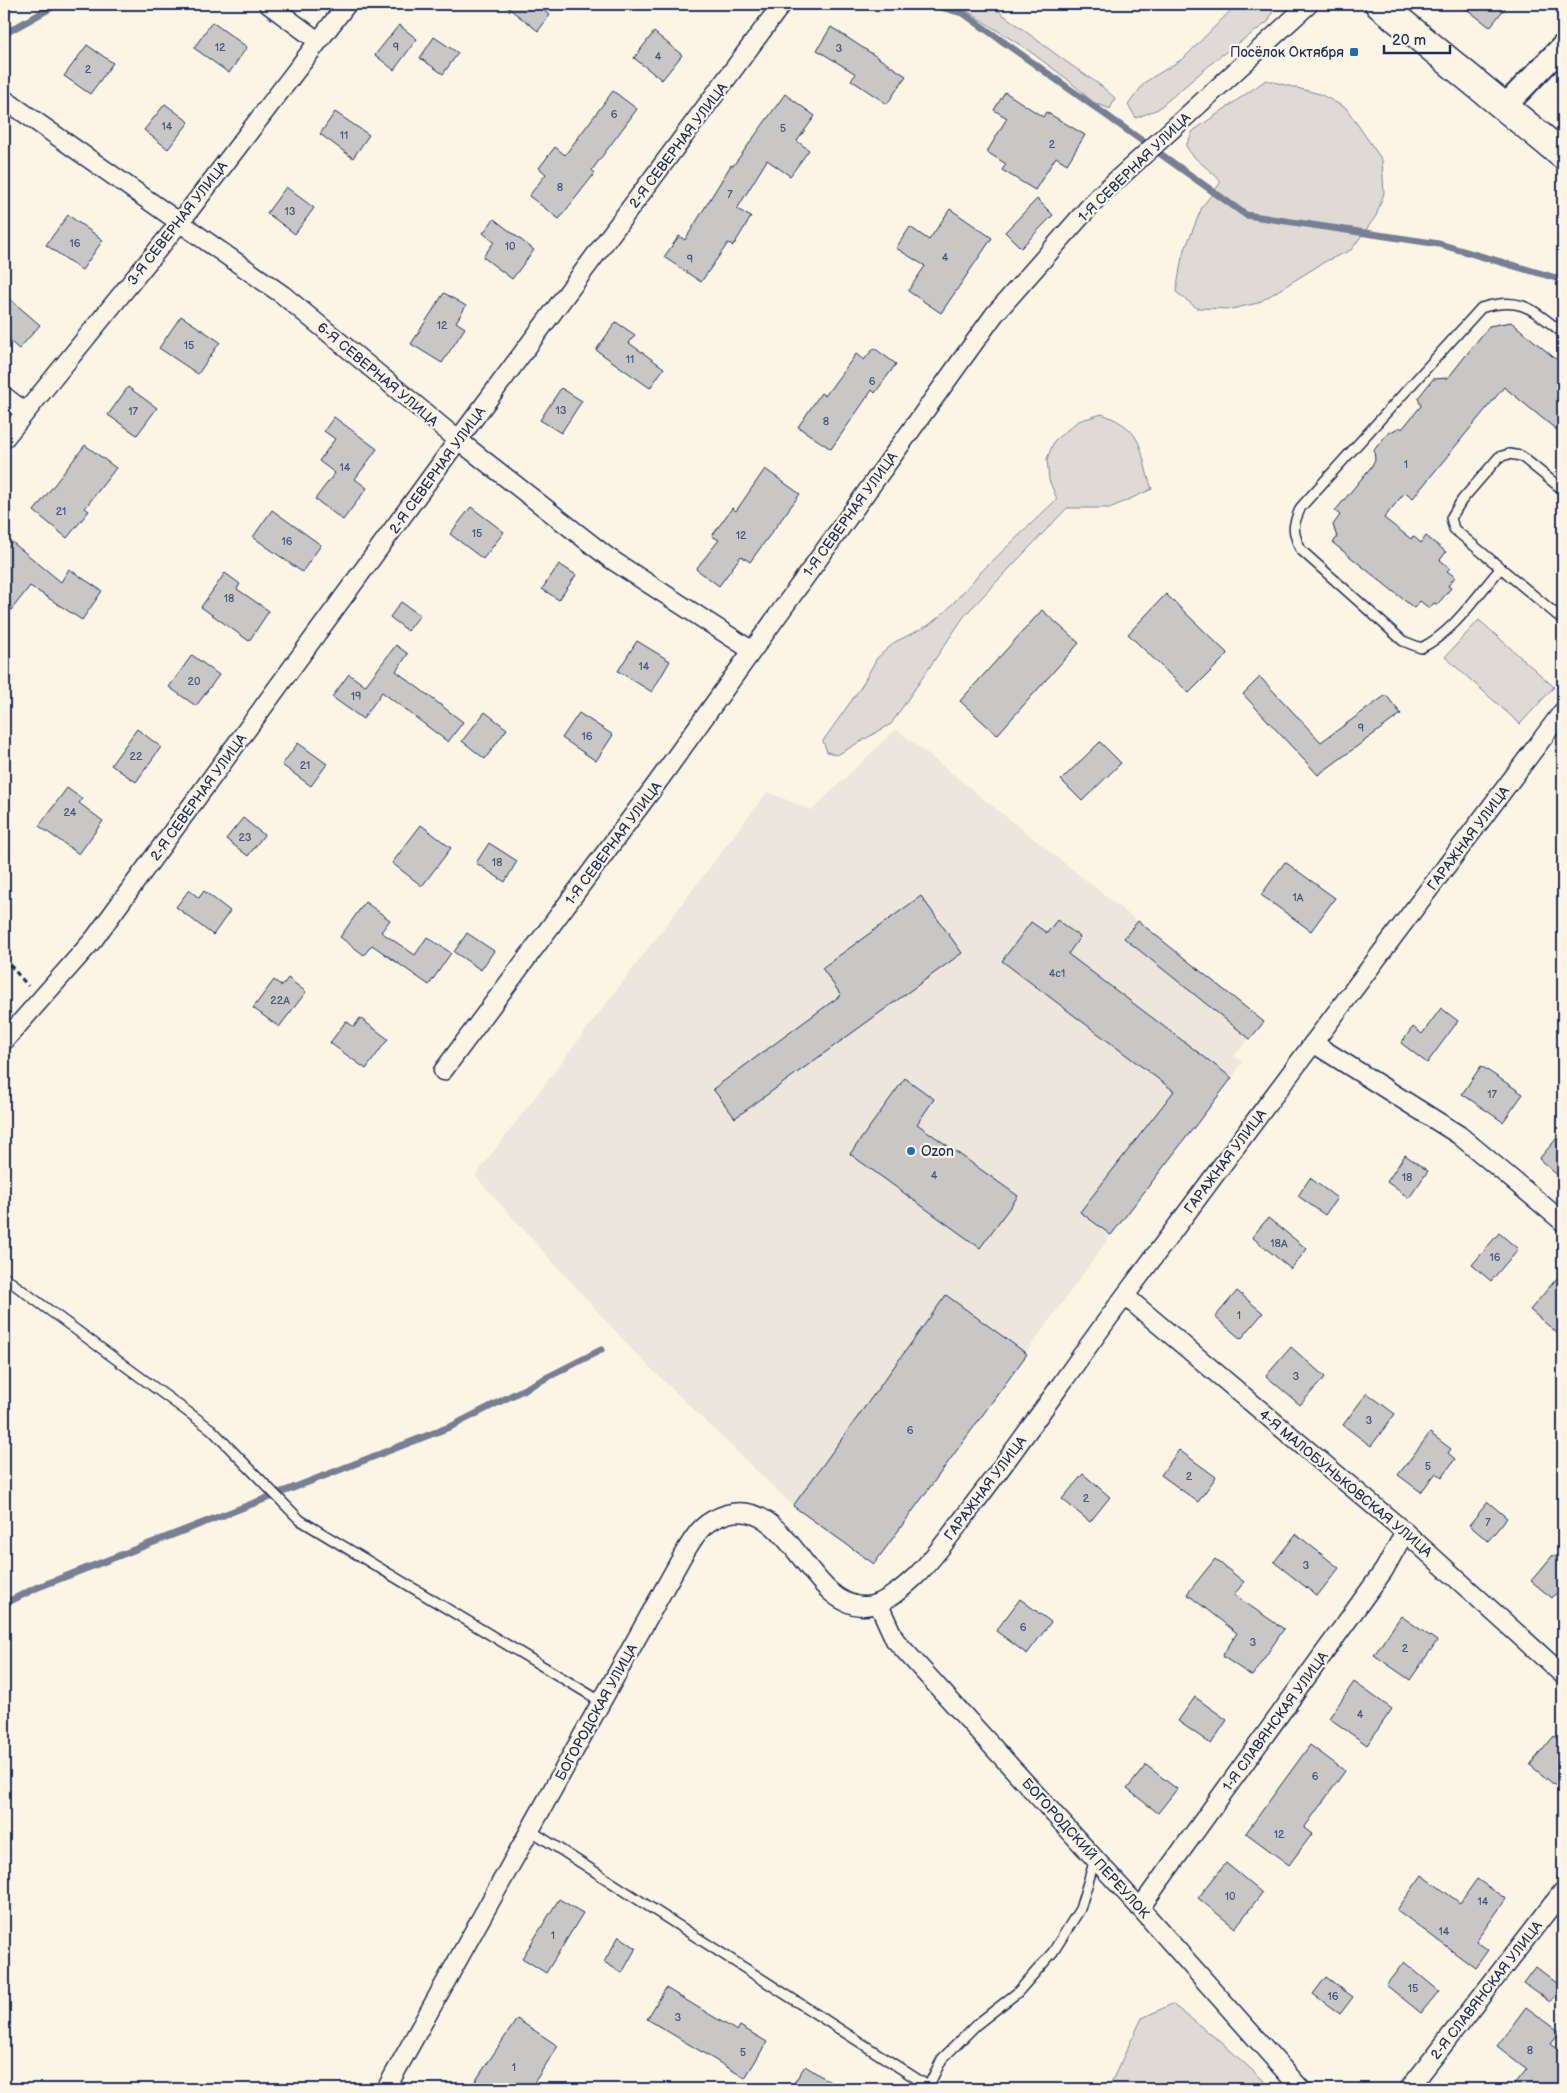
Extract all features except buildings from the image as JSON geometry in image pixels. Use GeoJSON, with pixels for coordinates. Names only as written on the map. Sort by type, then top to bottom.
{"type":"FeatureCollection","features":[{"type":"Feature","properties":{"kind":"highway"},"geometry":{"type":"LineString","coordinates":[[1379,4],[1563,155]]}},
{"type":"Feature","properties":{"kind":"street"},"geometry":{"type":"LineString","coordinates":[[268,4],[318,42]]}},
{"type":"Feature","properties":{"kind":"street","name":"3-Я СЕВЕРНАЯ УЛИЦА"},"geometry":{"type":"LineString","coordinates":[[4,439],[181,221],[346,4]]}},
{"type":"Feature","properties":{"kind":"street","name":"2-Я СЕВЕРНАЯ УЛИЦА"},"geometry":{"type":"LineString","coordinates":[[4,1041],[94,939],[458,440],[782,4]]}},
{"type":"Feature","properties":{"kind":"street","name":"1-Я СЕВЕРНАЯ УЛИЦА"},"geometry":{"type":"LineString","coordinates":[[443,1071],[657,783],[994,315],[1098,197],[1309,4]]}},
{"type":"Feature","properties":{"kind":"street"},"geometry":{"type":"LineString","coordinates":[[1504,107],[1563,46]]}},
{"type":"Feature","properties":{"kind":"street","name":"6-Я СЕВЕРНАЯ УЛИЦА"},"geometry":{"type":"LineString","coordinates":[[4,99],[181,221],[283,295],[458,440],[609,558],[752,650]]}},
{"type":"Feature","properties":{"kind":"street"},"geometry":{"type":"LineString","coordinates":[[4,396],[25,412]]}},
{"type":"Feature","properties":{"kind":"street","name":"ГАРАЖНАЯ УЛИЦА"},"geometry":{"type":"LineString","coordinates":[[878,1603],[916,1576],[934,1556],[990,1483],[1125,1296],[1563,711]]}},
{"type":"Feature","properties":{"kind":"street"},"geometry":{"type":"LineString","coordinates":[[1314,1043],[1459,1135],[1563,1222]]}},
{"type":"Feature","properties":{"kind":"street","name":"4-Я МАЛОБУНЬКОВСКАЯ УЛИЦА"},"geometry":{"type":"LineString","coordinates":[[1125,1296],[1406,1532],[1563,1675]]}},
{"type":"Feature","properties":{"kind":"street","name":"БОГОРОДСКАЯ УЛИЦА"},"geometry":{"type":"LineString","coordinates":[[386,2089],[683,1555],[702,1528],[714,1518],[739,1512],[758,1516],[770,1524],[794,1548],[826,1587],[844,1601],[864,1606],[878,1603]]}},
{"type":"Feature","properties":{"kind":"street","name":"1-Я СЛАВЯНСКАЯ УЛИЦА"},"geometry":{"type":"LineString","coordinates":[[1140,1908],[1384,1570],[1406,1532]]}},
{"type":"Feature","properties":{"kind":"street","name":"БОГОРОДСКИЙ ПЕРЕУЛОК"},"geometry":{"type":"LineString","coordinates":[[878,1603],[895,1640],[1140,1908],[1301,2089]]}},
{"type":"Feature","properties":{"kind":"street","name":"2-Я СЛАВЯНСКАЯ УЛИЦА"},"geometry":{"type":"LineString","coordinates":[[1409,2089],[1563,1890]]}},
{"type":"Feature","properties":{"kind":"lane"},"geometry":{"type":"LineString","coordinates":[[1501,568],[1447,630],[1422,648],[1403,641],[1301,550],[1293,533],[1294,521],[1301,507],[1481,308],[1502,302],[1520,304],[1534,311],[1563,333]]}},
{"type":"Feature","properties":{"kind":"lane"},"geometry":{"type":"LineString","coordinates":[[1563,490],[1521,456],[1509,454],[1499,457],[1462,500],[1451,518],[1454,529],[1563,620]]}},
{"type":"Feature","properties":{"kind":"lane"},"geometry":{"type":"LineString","coordinates":[[4,1277],[211,1429],[300,1520],[602,1702]]}},
{"type":"Feature","properties":{"kind":"lane"},"geometry":{"type":"LineString","coordinates":[[530,1830],[928,2088],[942,2059],[976,2025],[1018,1992],[1053,1952],[1080,1909],[1095,1859]]}},
{"type":"Feature","properties":{"kind":"path"},"geometry":{"type":"LineString","coordinates":[[4,958],[41,1001]]}},
{"type":"Feature","properties":{"kind":"shaded area"},"geometry":{"type":"Polygon","coordinates":[[[956,4],[989,4],[1115,98],[1110,109],[1093,102],[1066,78],[1025,48],[956,4]]]}},
{"type":"Feature","properties":{"kind":"shaded area"},"geometry":{"type":"Polygon","coordinates":[[[1237,4],[1276,4],[1268,22],[1219,57],[1158,109],[1136,118],[1128,105],[1145,82],[1184,58],[1237,4]]]}},
{"type":"Feature","properties":{"kind":"shaded area"},"geometry":{"type":"Polygon","coordinates":[[[1266,80],[1320,94],[1346,108],[1382,160],[1384,193],[1376,216],[1351,250],[1326,261],[1258,303],[1232,309],[1197,308],[1176,292],[1182,257],[1202,207],[1221,182],[1186,146],[1193,131],[1266,80]]]}},
{"type":"Feature","properties":{"kind":"shaded area"},"geometry":{"type":"Polygon","coordinates":[[[1102,414],[1117,421],[1134,435],[1142,453],[1152,489],[1110,508],[1067,508],[965,615],[891,724],[837,755],[827,752],[823,741],[861,687],[877,658],[895,642],[929,625],[947,610],[982,571],[1057,499],[1049,480],[1047,459],[1054,441],[1078,421],[1102,414]]]}},
{"type":"Feature","properties":{"kind":"shaded area"},"geometry":{"type":"Polygon","coordinates":[[[1479,620],[1554,687],[1520,724],[1445,657],[1479,620]]]}},
{"type":"Feature","properties":{"kind":"shaded area"},"geometry":{"type":"Polygon","coordinates":[[[896,729],[1264,1022],[1234,1056],[1242,1062],[1232,1078],[1111,1235],[874,1564],[793,1506],[638,1356],[475,1176],[767,792],[812,810],[896,729]]]}},
{"type":"Feature","properties":{"kind":"shaded area"},"geometry":{"type":"Polygon","coordinates":[[[1172,2004],[1221,2042],[1273,2089],[1108,2089],[1142,2018],[1172,2004]]]}},
{"type":"Feature","properties":{"kind":"waterway"},"geometry":{"type":"LineString","coordinates":[[4,34],[58,4]]}},
{"type":"Feature","properties":{"kind":"waterway"},"geometry":{"type":"LineString","coordinates":[[930,4],[963,13],[1246,215],[1439,244],[1563,280]]}},
{"type":"Feature","properties":{"kind":"waterway"},"geometry":{"type":"LineString","coordinates":[[4,1604],[36,1588],[452,1426],[601,1350]]}},
{"type":"Feature","properties":{"kind":"place","name":"Посёлок Октября"},"geometry":{"type":"Point","coordinates":[1354,52]}},
{"type":"Feature","properties":{"kind":"place","name":"Ozon"},"geometry":{"type":"Point","coordinates":[911,1151]}}]}
